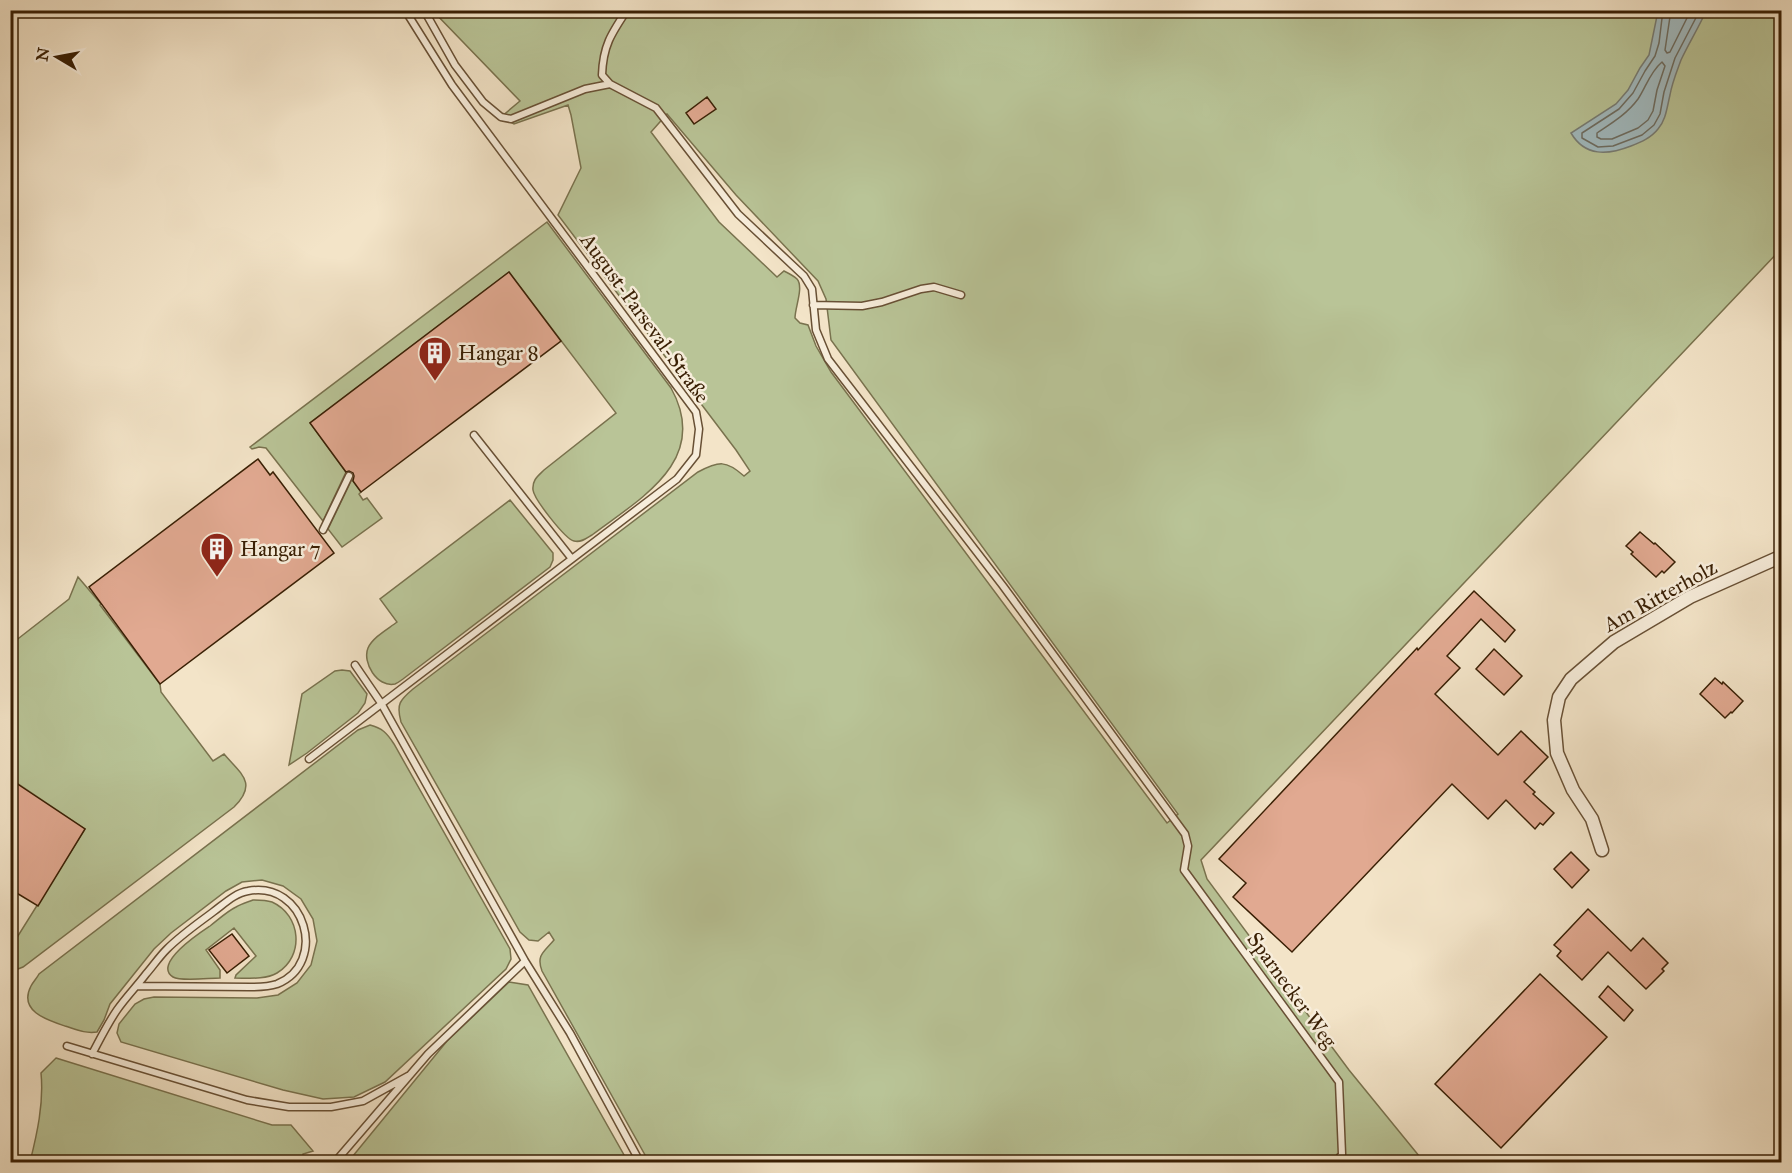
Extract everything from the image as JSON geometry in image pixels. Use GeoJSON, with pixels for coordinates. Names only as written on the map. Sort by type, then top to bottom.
{"type":"FeatureCollection","features":[{"type":"Feature","properties":{"kind":"street","name":"Am Ritterholz"},"geometry":{"type":"LineString","coordinates":[[1602,850],[1592,819],[1573,790],[1557,753],[1554,720],[1559,698],[1571,679],[1614,642],[1690,597],[1782,556]]}},
{"type":"Feature","properties":{"kind":"lane","name":"August-Parseval-Straße"},"geometry":{"type":"LineString","coordinates":[[309,759],[677,479],[696,455],[699,429],[696,412],[452,85],[405,10]]}},
{"type":"Feature","properties":{"kind":"lane"},"geometry":{"type":"LineString","coordinates":[[424,10],[455,66],[483,102],[501,117],[511,119],[585,89],[610,84]]}},
{"type":"Feature","properties":{"kind":"lane"},"geometry":{"type":"LineString","coordinates":[[627,10],[612,33],[603,57],[602,75],[610,84],[656,108],[738,214],[804,276],[812,289],[813,305],[862,306],[934,287],[961,295]]}},
{"type":"Feature","properties":{"kind":"lane","name":"Sparnecker Weg"},"geometry":{"type":"LineString","coordinates":[[813,305],[816,330],[828,359],[1010,595],[1174,817],[1185,834],[1188,846],[1184,870],[1339,1082],[1342,1154],[1336,1162]]}},
{"type":"Feature","properties":{"kind":"lane"},"geometry":{"type":"LineString","coordinates":[[474,435],[572,559]]}},
{"type":"Feature","properties":{"kind":"lane"},"geometry":{"type":"LineString","coordinates":[[323,530],[349,476]]}},
{"type":"Feature","properties":{"kind":"lane"},"geometry":{"type":"LineString","coordinates":[[356,665],[381,703],[525,961],[570,1034],[640,1162]]}},
{"type":"Feature","properties":{"kind":"lane"},"geometry":{"type":"LineString","coordinates":[[92,1054],[117,1010],[165,950],[236,895],[248,891],[275,894],[296,907],[302,919],[306,933],[305,948],[300,962],[291,975],[279,983],[267,987],[137,986]]}},
{"type":"Feature","properties":{"kind":"lane"},"geometry":{"type":"LineString","coordinates":[[335,1162],[428,1054],[525,961]]}},
{"type":"Feature","properties":{"kind":"lane"},"geometry":{"type":"LineString","coordinates":[[67,1046],[247,1100],[289,1107],[331,1107],[363,1101],[410,1075]]}},
{"type":"Feature","properties":{"kind":"green space"},"geometry":{"type":"Polygon","coordinates":[[[433,11],[1781,11],[1781,249],[1201,860],[1207,879],[1349,1070],[1424,1162],[649,1162],[542,971],[541,957],[554,940],[549,932],[538,941],[529,940],[520,932],[401,722],[399,711],[400,703],[413,689],[698,472],[717,464],[732,467],[744,476],[750,471],[558,215],[581,168],[568,105],[514,124],[501,117],[520,101],[433,11]],[[667,114],[651,132],[719,222],[777,277],[784,271],[797,279],[800,287],[795,318],[800,323],[808,325],[816,346],[831,372],[1167,823],[1178,814],[831,340],[826,299],[818,281],[736,195],[667,114]]]}},
{"type":"Feature","properties":{"kind":"green space"},"geometry":{"type":"Polygon","coordinates":[[[547,222],[671,388],[681,413],[682,436],[677,456],[665,475],[631,507],[581,541],[570,539],[551,518],[533,490],[536,479],[544,470],[616,413],[509,272],[310,423],[346,472],[323,521],[266,448],[252,449],[250,447],[547,222]]]}},
{"type":"Feature","properties":{"kind":"green space"},"geometry":{"type":"Polygon","coordinates":[[[352,479],[361,492],[359,494],[363,500],[367,498],[382,518],[342,547],[328,529],[352,479]]]}},
{"type":"Feature","properties":{"kind":"green space"},"geometry":{"type":"Polygon","coordinates":[[[510,500],[553,553],[550,567],[399,682],[388,684],[382,682],[369,667],[368,648],[377,637],[397,622],[380,599],[510,500]]]}},
{"type":"Feature","properties":{"kind":"green space"},"geometry":{"type":"Polygon","coordinates":[[[78,577],[101,604],[160,684],[161,692],[213,761],[224,754],[241,773],[246,785],[245,791],[234,807],[23,967],[11,970],[11,947],[85,829],[11,779],[10,645],[69,599],[78,577]]]}},
{"type":"Feature","properties":{"kind":"green space"},"geometry":{"type":"Polygon","coordinates":[[[335,671],[350,671],[367,694],[365,703],[358,713],[289,765],[302,694],[335,671]]]}},
{"type":"Feature","properties":{"kind":"green space"},"geometry":{"type":"Polygon","coordinates":[[[370,725],[384,732],[394,744],[510,949],[511,959],[506,969],[385,1082],[354,1097],[323,1099],[283,1090],[121,1042],[117,1033],[119,1024],[135,1004],[144,999],[154,997],[257,998],[278,995],[297,983],[311,965],[317,941],[313,919],[301,899],[283,886],[262,880],[242,882],[226,891],[171,933],[154,949],[110,1004],[97,1032],[84,1032],[58,1024],[31,1008],[28,995],[39,974],[358,730],[370,725]]]}},
{"type":"Feature","properties":{"kind":"green space"},"geometry":{"type":"Polygon","coordinates":[[[253,900],[265,900],[282,908],[294,926],[295,946],[286,966],[267,977],[235,978],[256,956],[234,928],[206,950],[220,970],[220,978],[188,980],[173,977],[168,971],[169,964],[180,949],[229,911],[253,900]]]}},
{"type":"Feature","properties":{"kind":"green space"},"geometry":{"type":"Polygon","coordinates":[[[509,982],[528,985],[628,1162],[348,1162],[447,1041],[509,982]]]}},
{"type":"Feature","properties":{"kind":"green space"},"geometry":{"type":"Polygon","coordinates":[[[56,1058],[272,1125],[291,1125],[313,1151],[303,1154],[303,1162],[30,1162],[41,1107],[41,1073],[56,1058]]]}},
{"type":"Feature","properties":{"kind":"water"},"geometry":{"type":"Polygon","coordinates":[[[1658,11],[1706,11],[1681,60],[1663,122],[1646,139],[1622,149],[1606,152],[1590,150],[1577,141],[1571,133],[1616,104],[1628,90],[1649,55],[1658,11]]]}},
{"type":"Feature","properties":{"kind":"building"},"geometry":{"type":"Polygon","coordinates":[[[707,97],[716,109],[694,124],[686,113],[707,97]]]}},
{"type":"Feature","properties":{"kind":"building","name":"Hangar 8"},"geometry":{"type":"Polygon","coordinates":[[[509,272],[561,341],[361,492],[353,481],[353,473],[346,472],[310,423],[509,272]]]}},
{"type":"Feature","properties":{"kind":"building","name":"Hangar 7"},"geometry":{"type":"Polygon","coordinates":[[[258,459],[270,475],[273,472],[334,553],[160,684],[89,587],[258,459]]]}},
{"type":"Feature","properties":{"kind":"building"},"geometry":{"type":"Polygon","coordinates":[[[1640,532],[1675,562],[1664,573],[1662,571],[1656,577],[1631,554],[1633,552],[1626,546],[1640,532]]]}},
{"type":"Feature","properties":{"kind":"building"},"geometry":{"type":"Polygon","coordinates":[[[1474,591],[1515,630],[1505,642],[1481,619],[1447,656],[1460,668],[1435,694],[1498,755],[1521,731],[1548,757],[1524,782],[1535,792],[1533,794],[1554,813],[1543,825],[1540,823],[1535,829],[1506,800],[1488,819],[1452,784],[1292,952],[1233,897],[1246,883],[1219,859],[1417,648],[1418,650],[1474,591]]]}},
{"type":"Feature","properties":{"kind":"building"},"geometry":{"type":"Polygon","coordinates":[[[1494,649],[1522,676],[1504,695],[1476,669],[1494,649]]]}},
{"type":"Feature","properties":{"kind":"building"},"geometry":{"type":"Polygon","coordinates":[[[1715,678],[1722,684],[1723,682],[1743,701],[1725,718],[1700,694],[1715,678]]]}},
{"type":"Feature","properties":{"kind":"building"},"geometry":{"type":"Polygon","coordinates":[[[10,779],[85,829],[38,906],[10,889],[10,779]]]}},
{"type":"Feature","properties":{"kind":"building"},"geometry":{"type":"Polygon","coordinates":[[[1571,852],[1589,870],[1572,888],[1554,869],[1571,852]]]}},
{"type":"Feature","properties":{"kind":"building"},"geometry":{"type":"Polygon","coordinates":[[[1588,909],[1631,951],[1643,938],[1668,963],[1662,969],[1664,971],[1646,989],[1608,952],[1582,980],[1557,956],[1561,951],[1554,945],[1588,909]]]}},
{"type":"Feature","properties":{"kind":"building"},"geometry":{"type":"Polygon","coordinates":[[[232,934],[249,956],[227,973],[209,950],[232,934]]]}},
{"type":"Feature","properties":{"kind":"building"},"geometry":{"type":"Polygon","coordinates":[[[1540,974],[1607,1037],[1501,1148],[1435,1084],[1540,974]]]}},
{"type":"Feature","properties":{"kind":"building"},"geometry":{"type":"Polygon","coordinates":[[[1608,986],[1633,1010],[1624,1021],[1599,997],[1608,986]]]}},
{"type":"Feature","properties":{"kind":"place","name":"Hangar 8"},"geometry":{"type":"Point","coordinates":[435,382]}},
{"type":"Feature","properties":{"kind":"place","name":"Hangar 7"},"geometry":{"type":"Point","coordinates":[217,578]}}]}
